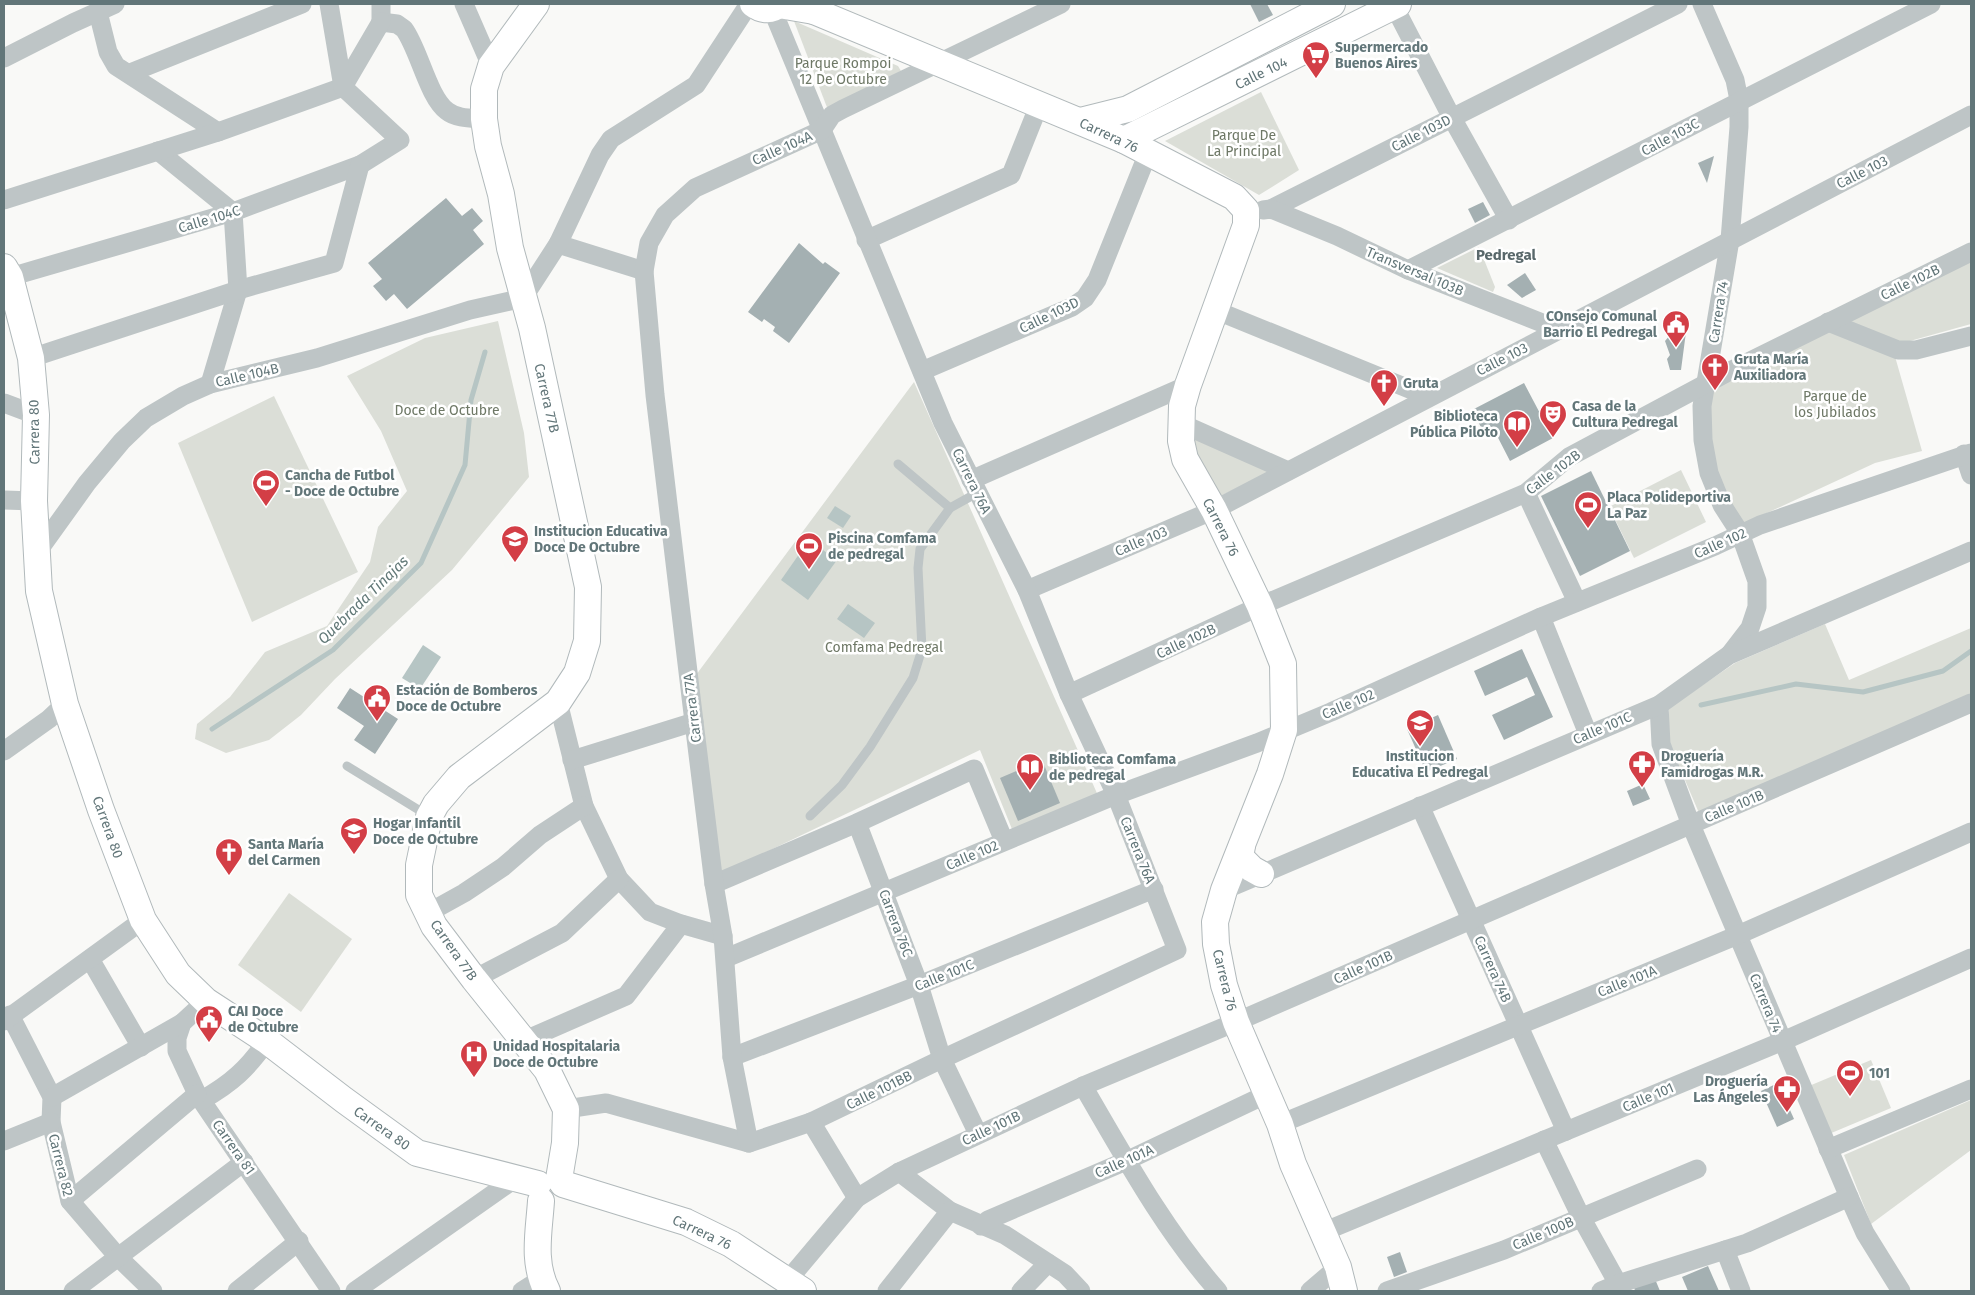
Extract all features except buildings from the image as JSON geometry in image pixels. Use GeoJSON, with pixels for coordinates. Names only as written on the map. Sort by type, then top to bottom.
{"type":"FeatureCollection","features":[{"type":"Feature","properties":{"kind":"street"},"geometry":{"type":"LineString","coordinates":[[4,58],[115,4]]}},
{"type":"Feature","properties":{"kind":"street"},"geometry":{"type":"LineString","coordinates":[[130,73],[302,4]]}},
{"type":"Feature","properties":{"kind":"street"},"geometry":{"type":"LineString","coordinates":[[329,4],[343,86]]}},
{"type":"Feature","properties":{"kind":"street","name":"Carrera 77B"},"geometry":{"type":"LineString","coordinates":[[464,4],[488,78],[484,119],[488,146],[501,194],[510,248],[557,439],[588,587],[587,640],[577,673],[558,702],[458,777],[445,792],[430,817],[419,865],[419,895],[434,926],[547,1070],[566,1109],[565,1142],[544,1187]]}},
{"type":"Feature","properties":{"kind":"street"},"geometry":{"type":"LineString","coordinates":[[488,78],[536,4]]}},
{"type":"Feature","properties":{"kind":"street","name":"Calle 104A"},"geometry":{"type":"LineString","coordinates":[[644,271],[649,243],[665,216],[695,188],[822,130],[832,115],[1059,4]]}},
{"type":"Feature","properties":{"kind":"street","name":"Calle 104"},"geometry":{"type":"LineString","coordinates":[[1080,121],[1128,109],[1332,4]]}},
{"type":"Feature","properties":{"kind":"street","name":"Calle 103D"},"geometry":{"type":"LineString","coordinates":[[1271,209],[1678,4]]}},
{"type":"Feature","properties":{"kind":"street","name":"Carrera 74"},"geometry":{"type":"LineString","coordinates":[[1702,4],[1736,80],[1739,100],[1730,240],[1705,384],[1703,440],[1709,473],[1722,505],[1740,533],[1757,581],[1757,607],[1750,628],[1729,655]]}},
{"type":"Feature","properties":{"kind":"street","name":"Calle 103C"},"geometry":{"type":"LineString","coordinates":[[1408,270],[1931,4]]}},
{"type":"Feature","properties":{"kind":"street"},"geometry":{"type":"LineString","coordinates":[[523,298],[558,244],[600,155],[612,139],[696,85],[784,5]]}},
{"type":"Feature","properties":{"kind":"street","name":"Carrera 76"},"geometry":{"type":"LineString","coordinates":[[784,5],[909,50],[1124,140],[1234,197],[1246,210],[1246,225],[1188,385],[1180,424],[1185,459],[1214,510],[1260,606],[1283,664],[1284,730],[1224,890],[1216,922],[1216,944],[1224,985],[1236,1022],[1280,1124],[1293,1164],[1341,1279]]}},
{"type":"Feature","properties":{"kind":"street","name":"Carrera 76A"},"geometry":{"type":"LineString","coordinates":[[784,5],[822,130],[866,240],[943,422],[1027,590],[1069,694],[1116,795],[1177,950]]}},
{"type":"Feature","properties":{"kind":"street"},"geometry":{"type":"LineString","coordinates":[[1396,5],[1452,118],[1509,220]]}},
{"type":"Feature","properties":{"kind":"street","name":"Calle 104"},"geometry":{"type":"LineString","coordinates":[[1124,140],[1396,5]]}},
{"type":"Feature","properties":{"kind":"street"},"geometry":{"type":"LineString","coordinates":[[98,12],[108,52],[116,66],[130,73],[218,132]]}},
{"type":"Feature","properties":{"kind":"street"},"geometry":{"type":"LineString","coordinates":[[4,200],[218,132],[343,86],[381,13],[404,28],[441,105],[455,115],[484,119]]}},
{"type":"Feature","properties":{"kind":"street"},"geometry":{"type":"LineString","coordinates":[[909,50],[914,65],[911,78]]}},
{"type":"Feature","properties":{"kind":"street","name":"Calle 104C"},"geometry":{"type":"LineString","coordinates":[[7,272],[232,212],[360,165],[400,140],[343,86]]}},
{"type":"Feature","properties":{"kind":"street"},"geometry":{"type":"LineString","coordinates":[[866,240],[1011,175],[1039,105]]}},
{"type":"Feature","properties":{"kind":"street","name":"Calle 103"},"geometry":{"type":"LineString","coordinates":[[1027,590],[1214,510],[1971,115]]}},
{"type":"Feature","properties":{"kind":"street"},"geometry":{"type":"LineString","coordinates":[[158,150],[232,212],[238,290],[210,384]]}},
{"type":"Feature","properties":{"kind":"street","name":"Calle 103D"},"geometry":{"type":"LineString","coordinates":[[922,371],[1072,307],[1085,298],[1097,280],[1148,153]]}},
{"type":"Feature","properties":{"kind":"street"},"geometry":{"type":"LineString","coordinates":[[31,358],[238,290],[334,263],[360,165]]}},
{"type":"Feature","properties":{"kind":"street"},"geometry":{"type":"LineString","coordinates":[[1246,210],[1271,209]]}},
{"type":"Feature","properties":{"kind":"street","name":"Transversal 103B"},"geometry":{"type":"LineString","coordinates":[[1271,209],[1337,236],[1408,270],[1560,330]]}},
{"type":"Feature","properties":{"kind":"street"},"geometry":{"type":"LineString","coordinates":[[558,244],[644,271]]}},
{"type":"Feature","properties":{"kind":"street","name":"Calle 102B"},"geometry":{"type":"LineString","coordinates":[[1069,694],[1260,606],[1526,493],[1568,457],[1705,384],[1971,252]]}},
{"type":"Feature","properties":{"kind":"street","name":"Carrera 77A"},"geometry":{"type":"LineString","coordinates":[[644,271],[655,395],[694,722],[714,884],[724,936],[732,1057],[748,1144]]}},
{"type":"Feature","properties":{"kind":"street","name":"Carrera 80"},"geometry":{"type":"LineString","coordinates":[[7,272],[31,358],[36,415],[34,501],[39,591],[65,704],[100,810],[143,920],[178,974],[206,1001],[266,1041],[417,1153],[544,1187]]}},
{"type":"Feature","properties":{"kind":"street","name":"Calle 104B"},"geometry":{"type":"LineString","coordinates":[[36,554],[87,483],[122,441],[146,418],[183,396],[245,368],[317,358],[470,310],[523,298]]}},
{"type":"Feature","properties":{"kind":"street"},"geometry":{"type":"LineString","coordinates":[[1215,310],[1429,398]]}},
{"type":"Feature","properties":{"kind":"street"},"geometry":{"type":"LineString","coordinates":[[1828,322],[1898,350],[1916,350],[1971,336]]}},
{"type":"Feature","properties":{"kind":"street"},"geometry":{"type":"LineString","coordinates":[[974,486],[1188,385]]}},
{"type":"Feature","properties":{"kind":"street"},"geometry":{"type":"LineString","coordinates":[[4,403],[36,415]]}},
{"type":"Feature","properties":{"kind":"street"},"geometry":{"type":"LineString","coordinates":[[1180,424],[1288,471]]}},
{"type":"Feature","properties":{"kind":"street"},"geometry":{"type":"LineString","coordinates":[[1968,454],[1971,475]]}},
{"type":"Feature","properties":{"kind":"street","name":"Calle 102"},"geometry":{"type":"LineString","coordinates":[[726,958],[1116,795],[1257,743],[1284,730],[1331,712],[1540,617],[1715,546],[1740,533],[1968,454]]}},
{"type":"Feature","properties":{"kind":"street"},"geometry":{"type":"LineString","coordinates":[[1526,493],[1577,602]]}},
{"type":"Feature","properties":{"kind":"street"},"geometry":{"type":"LineString","coordinates":[[4,500],[34,501]]}},
{"type":"Feature","properties":{"kind":"street","name":"Calle 101C"},"geometry":{"type":"LineString","coordinates":[[1224,890],[1659,705],[1729,655],[1971,552]]}},
{"type":"Feature","properties":{"kind":"street"},"geometry":{"type":"LineString","coordinates":[[1540,617],[1588,734]]}},
{"type":"Feature","properties":{"kind":"street"},"geometry":{"type":"LineString","coordinates":[[558,702],[584,806],[619,879],[650,912],[682,924],[724,936]]}},
{"type":"Feature","properties":{"kind":"street"},"geometry":{"type":"LineString","coordinates":[[4,751],[50,719],[65,704]]}},
{"type":"Feature","properties":{"kind":"street","name":"Carrera 74"},"geometry":{"type":"LineString","coordinates":[[1659,705],[1661,744],[1691,824],[1865,1233],[1901,1291]]}},
{"type":"Feature","properties":{"kind":"street","name":"Calle 101B"},"geometry":{"type":"LineString","coordinates":[[795,1286],[857,1198],[899,1172],[1083,1086],[1236,1022],[1691,824],[1970,707]]}},
{"type":"Feature","properties":{"kind":"street"},"geometry":{"type":"LineString","coordinates":[[572,760],[694,722]]}},
{"type":"Feature","properties":{"kind":"street"},"geometry":{"type":"LineString","coordinates":[[714,884],[857,823],[974,769],[1004,841]]}},
{"type":"Feature","properties":{"kind":"street"},"geometry":{"type":"LineString","coordinates":[[428,913],[464,893],[503,867],[540,835],[584,806]]}},
{"type":"Feature","properties":{"kind":"street","name":"Carrera 74B"},"geometry":{"type":"LineString","coordinates":[[1420,806],[1566,1131]]}},
{"type":"Feature","properties":{"kind":"street","name":"Carrera 76C"},"geometry":{"type":"LineString","coordinates":[[857,823],[919,985],[942,1059],[978,1134]]}},
{"type":"Feature","properties":{"kind":"street","name":"Calle 101A"},"geometry":{"type":"LineString","coordinates":[[1280,1124],[1738,935],[1971,832]]}},
{"type":"Feature","properties":{"kind":"street"},"geometry":{"type":"LineString","coordinates":[[1242,846],[1240,857],[1252,869],[1261,874]]}},
{"type":"Feature","properties":{"kind":"street"},"geometry":{"type":"LineString","coordinates":[[474,979],[562,933],[619,879]]}},
{"type":"Feature","properties":{"kind":"street","name":"Calle 101C"},"geometry":{"type":"LineString","coordinates":[[732,1057],[919,985],[1154,889]]}},
{"type":"Feature","properties":{"kind":"street"},"geometry":{"type":"LineString","coordinates":[[7,1018],[143,920]]}},
{"type":"Feature","properties":{"kind":"street"},"geometry":{"type":"LineString","coordinates":[[523,1040],[626,996],[682,924]]}},
{"type":"Feature","properties":{"kind":"street","name":"Calle 101BB"},"geometry":{"type":"LineString","coordinates":[[748,1144],[811,1122],[1177,950]]}},
{"type":"Feature","properties":{"kind":"street","name":"Calle 101"},"geometry":{"type":"LineString","coordinates":[[1323,1232],[1783,1042],[1971,958]]}},
{"type":"Feature","properties":{"kind":"street"},"geometry":{"type":"LineString","coordinates":[[90,959],[142,1047]]}},
{"type":"Feature","properties":{"kind":"street"},"geometry":{"type":"LineString","coordinates":[[52,1097],[182,1023],[206,1001]]}},
{"type":"Feature","properties":{"kind":"street","name":"Carrera 82"},"geometry":{"type":"LineString","coordinates":[[7,1018],[52,1097],[51,1122],[70,1201],[119,1258],[153,1291]]}},
{"type":"Feature","properties":{"kind":"street","name":"Carrera 81"},"geometry":{"type":"LineString","coordinates":[[182,1023],[177,1038],[177,1051],[199,1097],[299,1241],[331,1291]]}},
{"type":"Feature","properties":{"kind":"street"},"geometry":{"type":"LineString","coordinates":[[70,1201],[199,1097],[221,1089],[249,1066],[266,1041]]}},
{"type":"Feature","properties":{"kind":"street"},"geometry":{"type":"LineString","coordinates":[[1083,1086],[1126,1161],[1197,1269],[1218,1291]]}},
{"type":"Feature","properties":{"kind":"street"},"geometry":{"type":"LineString","coordinates":[[1828,1149],[1971,1089]]}},
{"type":"Feature","properties":{"kind":"street","name":"Calle 101A"},"geometry":{"type":"LineString","coordinates":[[981,1226],[988,1220],[1126,1161],[1267,1094]]}},
{"type":"Feature","properties":{"kind":"street"},"geometry":{"type":"LineString","coordinates":[[566,1109],[606,1103],[748,1144]]}},
{"type":"Feature","properties":{"kind":"street"},"geometry":{"type":"LineString","coordinates":[[4,1141],[51,1122]]}},
{"type":"Feature","properties":{"kind":"street"},"geometry":{"type":"LineString","coordinates":[[811,1122],[857,1198]]}},
{"type":"Feature","properties":{"kind":"street"},"geometry":{"type":"LineString","coordinates":[[1544,1140],[1614,1289],[1747,1243],[1849,1197]]}},
{"type":"Feature","properties":{"kind":"street"},"geometry":{"type":"LineString","coordinates":[[73,1291],[244,1162]]}},
{"type":"Feature","properties":{"kind":"street","name":"Calle 100B"},"geometry":{"type":"LineString","coordinates":[[1387,1291],[1504,1250],[1697,1170]]}},
{"type":"Feature","properties":{"kind":"street"},"geometry":{"type":"LineString","coordinates":[[899,1172],[950,1211],[1005,1235],[1065,1274],[1081,1291]]}},
{"type":"Feature","properties":{"kind":"street"},"geometry":{"type":"LineString","coordinates":[[537,1287],[536,1256],[544,1187]]}},
{"type":"Feature","properties":{"kind":"street"},"geometry":{"type":"LineString","coordinates":[[355,1291],[544,1187]]}},
{"type":"Feature","properties":{"kind":"street","name":"Carrera 76"},"geometry":{"type":"LineString","coordinates":[[544,1187],[591,1194],[686,1222],[731,1244],[795,1286]]}},
{"type":"Feature","properties":{"kind":"street"},"geometry":{"type":"LineString","coordinates":[[887,1291],[950,1211]]}},
{"type":"Feature","properties":{"kind":"street"},"geometry":{"type":"LineString","coordinates":[[238,1291],[299,1241]]}},
{"type":"Feature","properties":{"kind":"street"},"geometry":{"type":"LineString","coordinates":[[1725,1250],[1741,1291]]}},
{"type":"Feature","properties":{"kind":"street"},"geometry":{"type":"LineString","coordinates":[[1021,1291],[1048,1263]]}},
{"type":"Feature","properties":{"kind":"street"},"geometry":{"type":"LineString","coordinates":[[1310,1291],[1341,1279]]}},
{"type":"Feature","properties":{"kind":"lane"},"geometry":{"type":"LineString","coordinates":[[898,464],[950,508]]}},
{"type":"Feature","properties":{"kind":"lane"},"geometry":{"type":"LineString","coordinates":[[810,816],[848,777],[870,747],[912,678],[922,649],[918,568],[920,549],[950,508],[974,486]]}},
{"type":"Feature","properties":{"kind":"lane"},"geometry":{"type":"LineString","coordinates":[[347,766],[430,817]]}},
{"type":"Feature","properties":{"kind":"green space","name":"Parque Rompoi 12 De Octubre"},"geometry":{"type":"Polygon","coordinates":[[[794,21],[898,66],[901,71],[828,110],[794,21]]]}},
{"type":"Feature","properties":{"kind":"green space","name":"Parque De La Principal"},"geometry":{"type":"Polygon","coordinates":[[[1261,92],[1299,170],[1259,195],[1165,141],[1261,92]]]}},
{"type":"Feature","properties":{"kind":"green space"},"geometry":{"type":"Polygon","coordinates":[[[1479,247],[1495,287],[1493,292],[1437,268],[1479,247]]]}},
{"type":"Feature","properties":{"kind":"green space","name":"Parque de los Jubilados"},"geometry":{"type":"Polygon","coordinates":[[[1971,256],[1971,324],[1892,346],[1922,451],[1875,463],[1741,525],[1707,453],[1710,389],[1971,256]]]}},
{"type":"Feature","properties":{"kind":"green space","name":"Doce de Octubre"},"geometry":{"type":"Polygon","coordinates":[[[498,321],[524,433],[529,477],[452,570],[335,679],[301,715],[269,740],[226,753],[195,739],[197,724],[230,697],[265,652],[327,626],[370,562],[378,527],[407,491],[381,431],[347,376],[425,338],[498,321]]]}},
{"type":"Feature","properties":{"kind":"green space","name":"Comfama Pedregal"},"geometry":{"type":"Polygon","coordinates":[[[914,382],[1100,800],[1016,839],[980,750],[720,874],[696,675],[914,382]]]}},
{"type":"Feature","properties":{"kind":"green space","name":"Cancha de Futbol - Doce de Octubre"},"geometry":{"type":"Polygon","coordinates":[[[274,396],[358,572],[252,622],[178,443],[274,396]]]}},
{"type":"Feature","properties":{"kind":"green space"},"geometry":{"type":"Polygon","coordinates":[[[1185,429],[1274,470],[1208,502],[1185,429]]]}},
{"type":"Feature","properties":{"kind":"green space"},"geometry":{"type":"Polygon","coordinates":[[[1681,470],[1706,522],[1634,558],[1609,507],[1681,470]]]}},
{"type":"Feature","properties":{"kind":"green space"},"geometry":{"type":"Polygon","coordinates":[[[1825,624],[1849,680],[1971,628],[1971,696],[1699,813],[1668,740],[1669,708],[1735,663],[1825,624]]]}},
{"type":"Feature","properties":{"kind":"green space"},"geometry":{"type":"Polygon","coordinates":[[[289,893],[352,939],[301,1012],[238,965],[289,893]]]}},
{"type":"Feature","properties":{"kind":"green space","name":"101"},"geometry":{"type":"Polygon","coordinates":[[[1871,1060],[1891,1108],[1829,1134],[1809,1086],[1871,1060]]]}},
{"type":"Feature","properties":{"kind":"green space"},"geometry":{"type":"Polygon","coordinates":[[[1971,1100],[1971,1150],[1871,1224],[1844,1155],[1971,1100]]]}},
{"type":"Feature","properties":{"kind":"shaded area"},"geometry":{"type":"Polygon","coordinates":[[[835,506],[851,516],[843,528],[827,518],[835,506]]]}},
{"type":"Feature","properties":{"kind":"shaded area","name":"Piscina Comfama de pedregal"},"geometry":{"type":"Polygon","coordinates":[[[809,540],[837,560],[808,600],[781,580],[809,540]]]}},
{"type":"Feature","properties":{"kind":"shaded area"},"geometry":{"type":"Polygon","coordinates":[[[848,604],[875,623],[864,638],[837,619],[848,604]]]}},
{"type":"Feature","properties":{"kind":"shaded area"},"geometry":{"type":"Polygon","coordinates":[[[423,645],[441,657],[420,689],[402,678],[423,645]]]}},
{"type":"Feature","properties":{"kind":"waterway","name":"Quebrada Tinajas"},"geometry":{"type":"LineString","coordinates":[[212,729],[333,650],[421,563],[465,465],[471,400],[485,352]]}},
{"type":"Feature","properties":{"kind":"waterway"},"geometry":{"type":"LineString","coordinates":[[1701,705],[1796,684],[1863,692],[1943,671],[1971,651]]}},
{"type":"Feature","properties":{"kind":"place","name":"Supermercado Buenos Aires"},"geometry":{"type":"Point","coordinates":[1316,79]}},
{"type":"Feature","properties":{"kind":"place","name":"COnsejo Comunal Barrio El Pedregal"},"geometry":{"type":"Point","coordinates":[1676,348]}},
{"type":"Feature","properties":{"kind":"place","name":"Gruta María Auxiliadora"},"geometry":{"type":"Point","coordinates":[1715,391]}},
{"type":"Feature","properties":{"kind":"place","name":"Gruta"},"geometry":{"type":"Point","coordinates":[1384,407]}},
{"type":"Feature","properties":{"kind":"place","name":"Casa de la Cultura Pedregal"},"geometry":{"type":"Point","coordinates":[1553,438]}},
{"type":"Feature","properties":{"kind":"place","name":"Biblioteca Pública Piloto"},"geometry":{"type":"Point","coordinates":[1517,448]}},
{"type":"Feature","properties":{"kind":"place","name":"Cancha de Futbol - Doce de Octubre"},"geometry":{"type":"Point","coordinates":[266,507]}},
{"type":"Feature","properties":{"kind":"place","name":"Placa Polideportiva La Paz"},"geometry":{"type":"Point","coordinates":[1588,529]}},
{"type":"Feature","properties":{"kind":"place","name":"Institucion Educativa Doce De Octubre"},"geometry":{"type":"Point","coordinates":[515,563]}},
{"type":"Feature","properties":{"kind":"place","name":"Piscina Comfama de pedregal"},"geometry":{"type":"Point","coordinates":[809,570]}},
{"type":"Feature","properties":{"kind":"place","name":"Estación de Bomberos Doce de Octubre"},"geometry":{"type":"Point","coordinates":[377,722]}},
{"type":"Feature","properties":{"kind":"place","name":"Institucion Educativa El Pedregal"},"geometry":{"type":"Point","coordinates":[1420,747]}},
{"type":"Feature","properties":{"kind":"place","name":"Droguería Famidrogas M.R."},"geometry":{"type":"Point","coordinates":[1642,788]}},
{"type":"Feature","properties":{"kind":"place","name":"Biblioteca Comfama de pedregal"},"geometry":{"type":"Point","coordinates":[1030,791]}},
{"type":"Feature","properties":{"kind":"place","name":"Hogar Infantil Doce de Octubre"},"geometry":{"type":"Point","coordinates":[354,855]}},
{"type":"Feature","properties":{"kind":"place","name":"Santa María del Carmen"},"geometry":{"type":"Point","coordinates":[229,876]}},
{"type":"Feature","properties":{"kind":"place","name":"CAI Doce de Octubre"},"geometry":{"type":"Point","coordinates":[209,1043]}},
{"type":"Feature","properties":{"kind":"place","name":"Unidad Hospitalaria Doce de Octubre"},"geometry":{"type":"Point","coordinates":[474,1078]}},
{"type":"Feature","properties":{"kind":"place","name":"101"},"geometry":{"type":"Point","coordinates":[1850,1097]}},
{"type":"Feature","properties":{"kind":"place","name":"Droguería Las Ángeles"},"geometry":{"type":"Point","coordinates":[1787,1113]}},
{"type":"Feature","properties":{"kind":"district","name":"Pedregal"},"geometry":{"type":"Point","coordinates":[1506,255]}}]}
